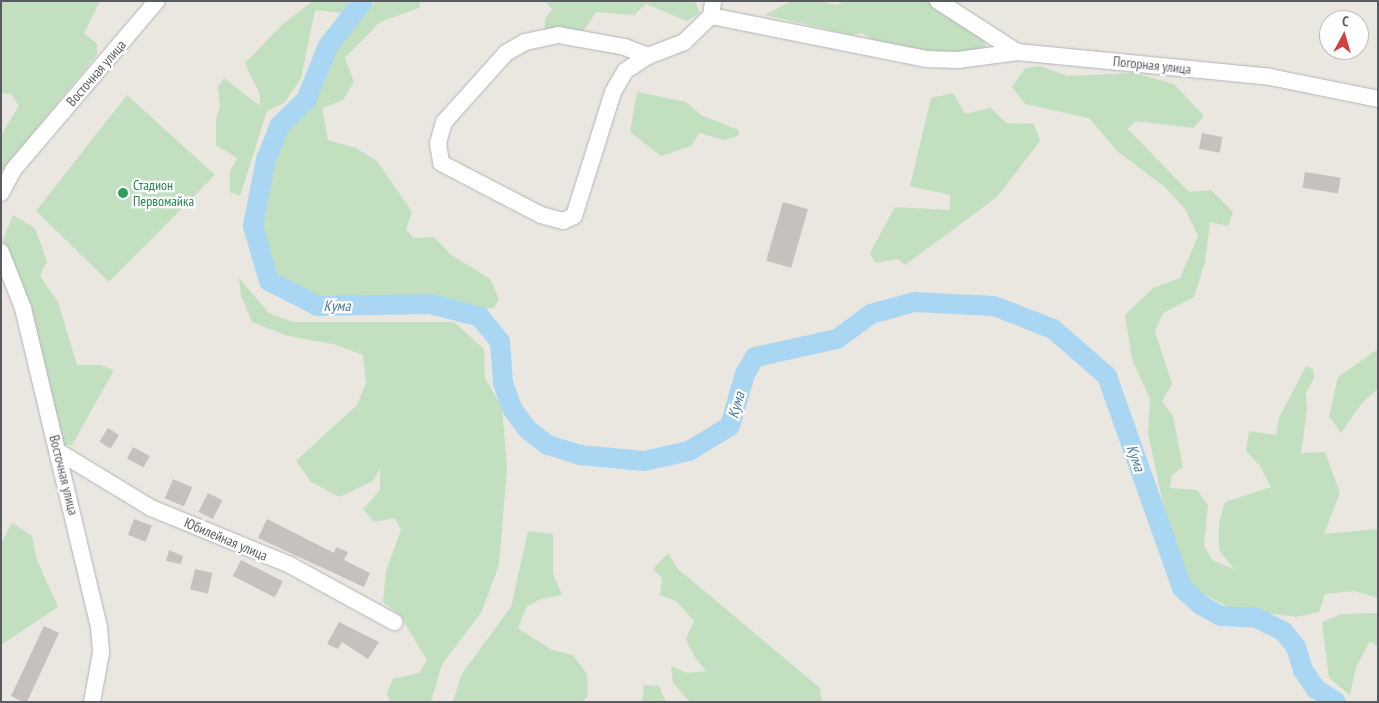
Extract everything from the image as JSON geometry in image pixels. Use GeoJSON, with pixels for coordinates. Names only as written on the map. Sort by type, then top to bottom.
{"type":"FeatureCollection","features":[{"type":"Feature","properties":{"kind":"street","name":"Восточная улица"},"geometry":{"type":"LineString","coordinates":[[1,193],[13,170],[157,1]]}},
{"type":"Feature","properties":{"kind":"street","name":"Погорная улица"},"geometry":{"type":"LineString","coordinates":[[938,1],[1018,52],[1270,77],[1378,99]]}},
{"type":"Feature","properties":{"kind":"street"},"geometry":{"type":"LineString","coordinates":[[648,56],[625,47],[558,35],[525,42],[506,53],[444,122],[438,143],[441,163],[541,215],[563,221],[574,216],[613,92],[625,71],[648,56],[684,42],[712,9],[926,59],[958,60],[1018,52]]}},
{"type":"Feature","properties":{"kind":"street","name":"Восточная улица"},"geometry":{"type":"LineString","coordinates":[[1,252],[24,308],[99,628],[101,653],[92,702]]}},
{"type":"Feature","properties":{"kind":"street","name":"Юбилейная улица"},"geometry":{"type":"LineString","coordinates":[[59,452],[152,508],[290,566],[394,622]]}},
{"type":"Feature","properties":{"kind":"green space"},"geometry":{"type":"Polygon","coordinates":[[[1,1],[100,1],[84,33],[97,44],[97,55],[1,172],[1,135],[19,106],[11,94],[1,93],[1,1]]]}},
{"type":"Feature","properties":{"kind":"green space"},"geometry":{"type":"Polygon","coordinates":[[[313,1],[351,1],[342,13],[315,10],[301,78],[285,102],[267,111],[240,196],[230,192],[230,171],[237,158],[216,145],[216,119],[220,106],[218,87],[224,78],[260,106],[260,95],[245,63],[283,24],[313,1]]]}},
{"type":"Feature","properties":{"kind":"green space"},"geometry":{"type":"Polygon","coordinates":[[[376,1],[421,1],[419,8],[380,22],[345,58],[354,82],[343,100],[322,108],[328,140],[356,148],[378,162],[412,212],[406,230],[414,238],[434,237],[450,254],[490,279],[499,299],[494,308],[482,309],[428,294],[321,302],[275,277],[261,226],[273,163],[287,128],[313,105],[333,53],[376,1]]]}},
{"type":"Feature","properties":{"kind":"green space"},"geometry":{"type":"Polygon","coordinates":[[[545,1],[695,1],[700,13],[687,21],[646,4],[634,15],[596,12],[581,35],[545,31],[545,19],[552,9],[545,1]]]}},
{"type":"Feature","properties":{"kind":"green space"},"geometry":{"type":"Polygon","coordinates":[[[791,1],[822,1],[836,5],[846,1],[929,1],[984,37],[986,50],[954,54],[876,42],[862,33],[852,35],[765,15],[791,1]]]}},
{"type":"Feature","properties":{"kind":"green space"},"geometry":{"type":"Polygon","coordinates":[[[1040,66],[1068,76],[1134,73],[1174,84],[1204,116],[1193,128],[1136,121],[1128,129],[1189,192],[1211,190],[1233,212],[1228,226],[1210,222],[1205,262],[1194,297],[1163,313],[1155,331],[1172,384],[1162,401],[1173,416],[1183,467],[1172,475],[1170,488],[1197,490],[1208,505],[1204,545],[1212,560],[1234,569],[1219,550],[1219,522],[1225,502],[1271,487],[1260,466],[1246,451],[1249,431],[1276,435],[1279,418],[1306,366],[1313,369],[1314,378],[1306,392],[1307,410],[1301,453],[1325,452],[1340,493],[1324,534],[1378,529],[1378,598],[1354,591],[1325,594],[1319,612],[1296,617],[1230,608],[1190,587],[1165,513],[1148,433],[1150,399],[1132,359],[1125,315],[1153,288],[1180,278],[1198,236],[1185,209],[1165,187],[1117,151],[1089,118],[1025,104],[1012,87],[1025,68],[1040,66]]]}},
{"type":"Feature","properties":{"kind":"green space"},"geometry":{"type":"Polygon","coordinates":[[[637,92],[686,102],[701,115],[739,130],[738,136],[725,140],[699,133],[691,146],[661,156],[630,132],[637,92]]]}},
{"type":"Feature","properties":{"kind":"green space"},"geometry":{"type":"Polygon","coordinates":[[[953,93],[965,114],[991,108],[1006,123],[1034,124],[1040,141],[997,197],[905,265],[898,259],[875,263],[870,253],[895,207],[950,210],[950,195],[910,186],[931,98],[953,93]]]}},
{"type":"Feature","properties":{"kind":"green space","name":"Стадион Первомайка"},"geometry":{"type":"Polygon","coordinates":[[[127,95],[215,175],[109,282],[36,211],[127,95]]]}},
{"type":"Feature","properties":{"kind":"green space"},"geometry":{"type":"Polygon","coordinates":[[[13,215],[35,228],[47,261],[40,276],[58,302],[77,365],[100,365],[114,370],[72,445],[63,445],[26,298],[3,240],[13,215]]]}},
{"type":"Feature","properties":{"kind":"green space"},"geometry":{"type":"Polygon","coordinates":[[[239,278],[269,313],[293,322],[454,322],[484,349],[485,378],[502,407],[507,468],[499,565],[481,613],[442,664],[431,702],[390,702],[387,693],[393,679],[419,673],[427,660],[399,614],[383,602],[386,571],[401,530],[395,518],[374,522],[363,509],[380,490],[380,468],[373,481],[339,497],[310,481],[296,461],[357,405],[366,383],[363,355],[333,344],[288,336],[252,322],[241,295],[239,278]]]}},
{"type":"Feature","properties":{"kind":"green space"},"geometry":{"type":"Polygon","coordinates":[[[1378,349],[1378,389],[1362,403],[1341,433],[1329,416],[1338,377],[1378,349]]]}},
{"type":"Feature","properties":{"kind":"green space"},"geometry":{"type":"Polygon","coordinates":[[[12,523],[32,536],[37,560],[58,607],[1,645],[1,544],[12,523]]]}},
{"type":"Feature","properties":{"kind":"green space"},"geometry":{"type":"Polygon","coordinates":[[[528,531],[553,534],[553,574],[562,595],[541,599],[527,606],[518,628],[552,650],[573,655],[587,674],[588,696],[582,702],[453,702],[461,675],[511,607],[528,531]]]}},
{"type":"Feature","properties":{"kind":"green space"},"geometry":{"type":"Polygon","coordinates":[[[668,553],[678,569],[820,688],[822,702],[690,702],[673,683],[671,666],[687,673],[706,671],[694,656],[686,639],[694,621],[676,601],[660,595],[662,578],[653,569],[668,553]]]}},
{"type":"Feature","properties":{"kind":"green space"},"geometry":{"type":"Polygon","coordinates":[[[1378,613],[1378,647],[1370,641],[1356,667],[1350,695],[1329,678],[1322,622],[1341,614],[1378,613]]]}},
{"type":"Feature","properties":{"kind":"green space"},"geometry":{"type":"Polygon","coordinates":[[[644,685],[659,686],[666,702],[642,702],[644,685]]]}},
{"type":"Feature","properties":{"kind":"building"},"geometry":{"type":"Polygon","coordinates":[[[1202,133],[1223,137],[1220,153],[1199,149],[1202,133]]]}},
{"type":"Feature","properties":{"kind":"building"},"geometry":{"type":"Polygon","coordinates":[[[1305,172],[1341,178],[1338,193],[1302,188],[1305,172]]]}},
{"type":"Feature","properties":{"kind":"building"},"geometry":{"type":"Polygon","coordinates":[[[783,202],[808,209],[791,268],[766,261],[783,202]]]}},
{"type":"Feature","properties":{"kind":"building"},"geometry":{"type":"Polygon","coordinates":[[[108,428],[119,435],[111,448],[100,442],[108,428]]]}},
{"type":"Feature","properties":{"kind":"building"},"geometry":{"type":"Polygon","coordinates":[[[133,447],[150,456],[144,467],[127,458],[133,447]]]}},
{"type":"Feature","properties":{"kind":"building"},"geometry":{"type":"Polygon","coordinates":[[[173,479],[192,487],[184,507],[165,498],[173,479]]]}},
{"type":"Feature","properties":{"kind":"building"},"geometry":{"type":"Polygon","coordinates":[[[208,493],[222,500],[213,519],[198,512],[208,493]]]}},
{"type":"Feature","properties":{"kind":"building"},"geometry":{"type":"Polygon","coordinates":[[[134,519],[152,526],[146,542],[128,535],[134,519]]]}},
{"type":"Feature","properties":{"kind":"building"},"geometry":{"type":"Polygon","coordinates":[[[267,519],[334,553],[336,547],[348,552],[344,560],[370,573],[364,587],[258,538],[267,519]]]}},
{"type":"Feature","properties":{"kind":"building"},"geometry":{"type":"Polygon","coordinates":[[[169,550],[183,556],[181,564],[166,561],[169,550]]]}},
{"type":"Feature","properties":{"kind":"building"},"geometry":{"type":"Polygon","coordinates":[[[241,560],[283,581],[275,597],[233,576],[241,560]]]}},
{"type":"Feature","properties":{"kind":"building"},"geometry":{"type":"Polygon","coordinates":[[[195,569],[213,573],[208,594],[190,589],[195,569]]]}},
{"type":"Feature","properties":{"kind":"building"},"geometry":{"type":"Polygon","coordinates":[[[339,622],[379,642],[368,659],[342,642],[338,649],[327,644],[339,622]]]}},
{"type":"Feature","properties":{"kind":"building"},"geometry":{"type":"Polygon","coordinates":[[[44,626],[59,633],[27,702],[23,702],[11,696],[44,626]]]}},
{"type":"Feature","properties":{"kind":"waterway","name":"Кума"},"geometry":{"type":"LineString","coordinates":[[363,1],[328,46],[306,100],[280,125],[266,159],[253,226],[269,281],[318,306],[431,304],[480,317],[500,342],[503,383],[513,410],[528,430],[548,445],[580,455],[644,461],[689,451],[730,426],[745,374],[755,357],[837,339],[871,314],[914,302],[994,306],[1053,329],[1107,376],[1182,588],[1201,605],[1221,616],[1257,618],[1283,631],[1296,647],[1303,670],[1316,689],[1336,702]]}},
{"type":"Feature","properties":{"kind":"place","name":"Стадион Первомайка"},"geometry":{"type":"Point","coordinates":[123,193]}}]}
